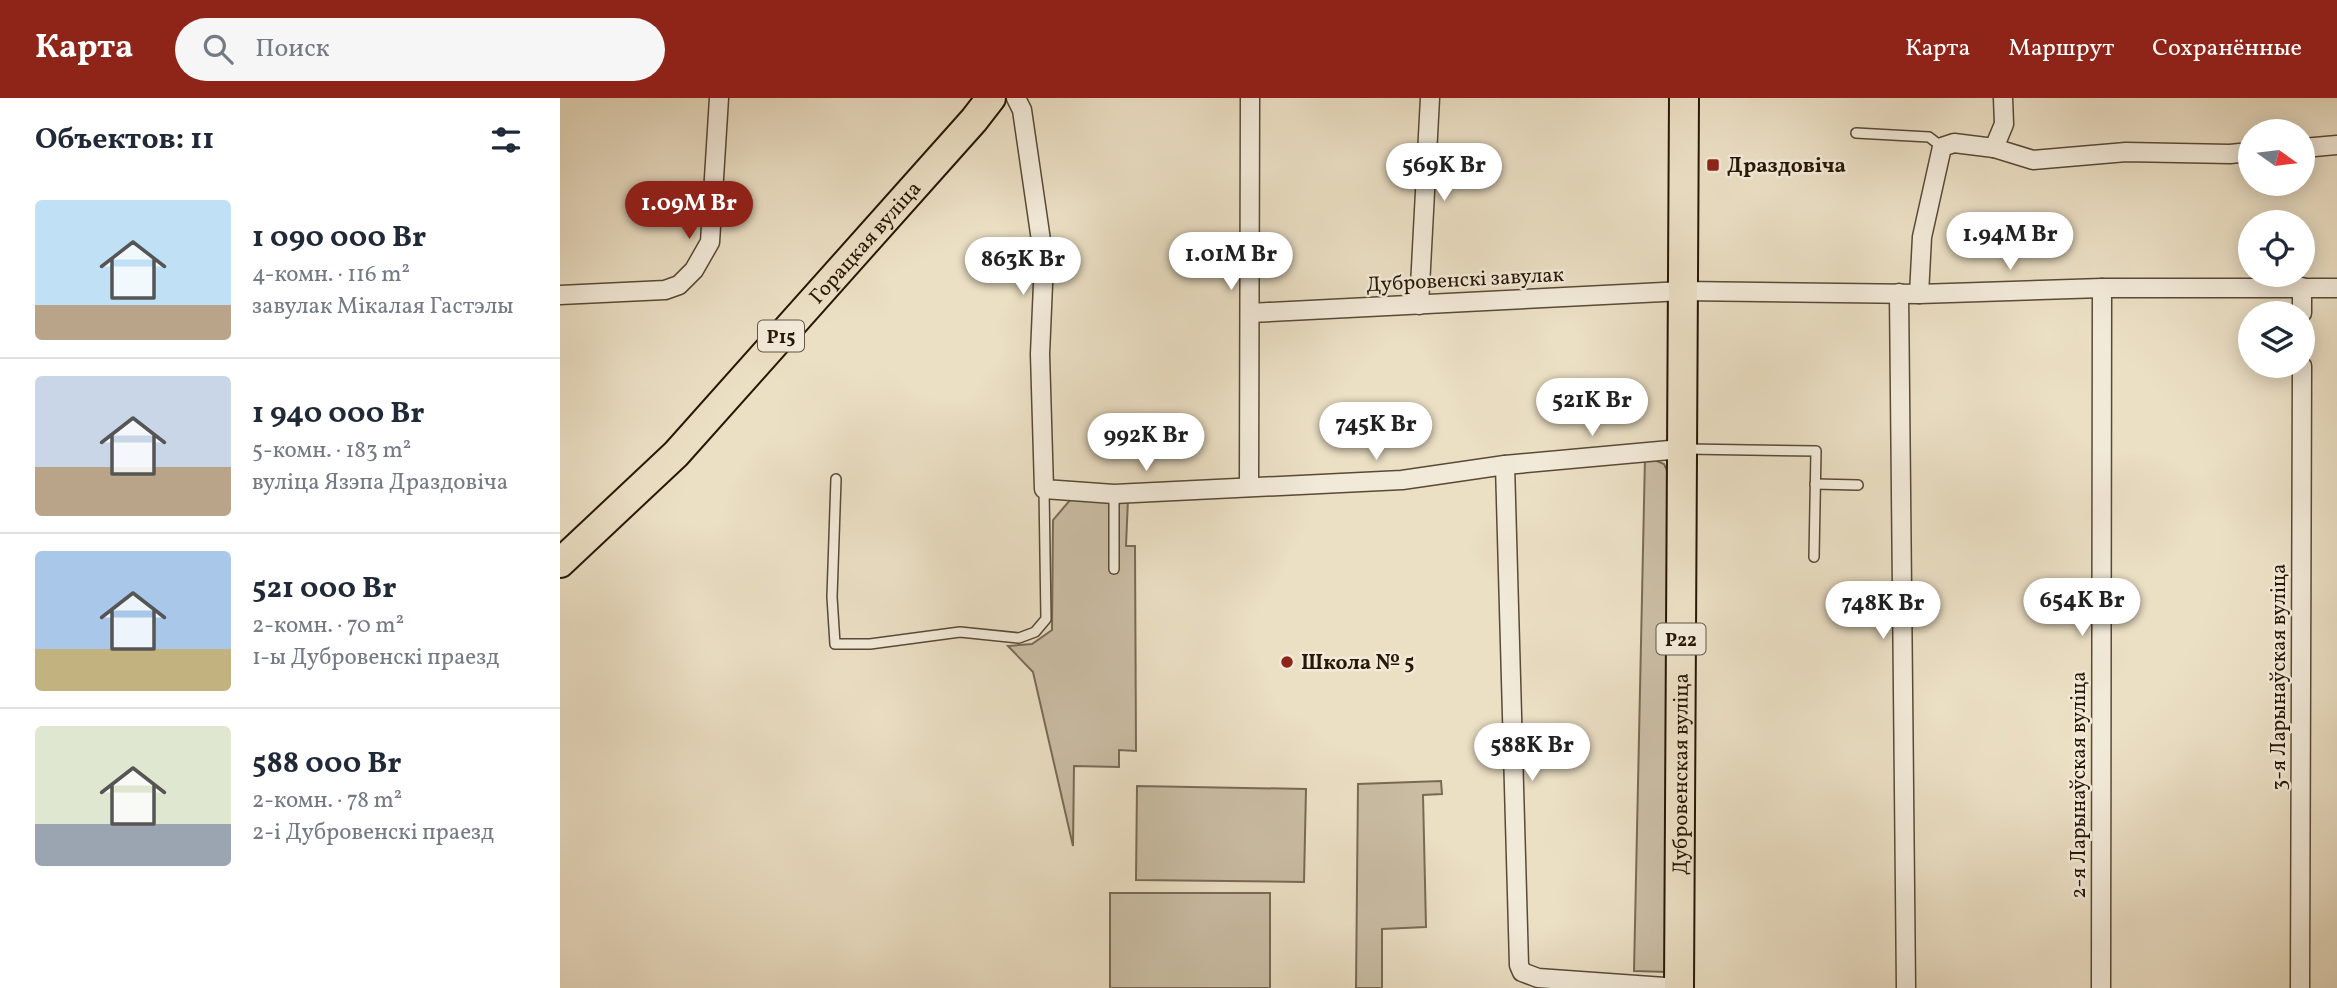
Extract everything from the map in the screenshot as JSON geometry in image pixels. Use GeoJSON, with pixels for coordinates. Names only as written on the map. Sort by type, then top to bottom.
{"type":"FeatureCollection","features":[{"type":"Feature","properties":{"kind":"main road","name":"Горацкая вуліца"},"geometry":{"type":"LineString","coordinates":[[560,563],[676,454],[972,109],[991,98]]}},
{"type":"Feature","properties":{"kind":"main road","name":"Дубровенская вуліца"},"geometry":{"type":"LineString","coordinates":[[1679,988],[1684,98]]}},
{"type":"Feature","properties":{"kind":"street"},"geometry":{"type":"LineString","coordinates":[[560,295],[665,289],[680,285],[694,270],[710,242],[719,98]]}},
{"type":"Feature","properties":{"kind":"street"},"geometry":{"type":"LineString","coordinates":[[1016,98],[1022,110],[1044,261],[1040,354],[1044,489],[1114,494],[1402,480],[1505,465],[1681,449]]}},
{"type":"Feature","properties":{"kind":"street"},"geometry":{"type":"LineString","coordinates":[[1249,487],[1250,98]]}},
{"type":"Feature","properties":{"kind":"street"},"geometry":{"type":"LineString","coordinates":[[1419,305],[1430,98]]}},
{"type":"Feature","properties":{"kind":"street"},"geometry":{"type":"LineString","coordinates":[[1994,148],[2004,124],[2003,98]]}},
{"type":"Feature","properties":{"kind":"street"},"geometry":{"type":"LineString","coordinates":[[1919,294],[1922,237],[1942,147],[1954,143],[1994,148],[2033,160],[2126,152],[2238,152]]}},
{"type":"Feature","properties":{"kind":"street"},"geometry":{"type":"LineString","coordinates":[[2315,147],[2337,145]]}},
{"type":"Feature","properties":{"kind":"street"},"geometry":{"type":"LineString","coordinates":[[2302,287],[2302,301]]}},
{"type":"Feature","properties":{"kind":"street","name":"Дубровенскі завулак"},"geometry":{"type":"LineString","coordinates":[[1250,313],[1683,290],[1919,294],[2102,288],[2337,288]]}},
{"type":"Feature","properties":{"kind":"street","name":"2-я Ларынаўская вуліца"},"geometry":{"type":"LineString","coordinates":[[2101,988],[2102,288]]}},
{"type":"Feature","properties":{"kind":"street"},"geometry":{"type":"LineString","coordinates":[[1899,293],[1906,988]]}},
{"type":"Feature","properties":{"kind":"street","name":"3-я Ларынаўская вуліца"},"geometry":{"type":"LineString","coordinates":[[2300,988],[2302,378]]}},
{"type":"Feature","properties":{"kind":"street"},"geometry":{"type":"LineString","coordinates":[[1505,465],[1519,965],[1522,972],[1538,978],[1679,988]]}},
{"type":"Feature","properties":{"kind":"lane"},"geometry":{"type":"LineString","coordinates":[[1856,133],[1929,137],[1942,147]]}},
{"type":"Feature","properties":{"kind":"lane"},"geometry":{"type":"LineString","coordinates":[[1681,449],[1816,451],[1814,557]]}},
{"type":"Feature","properties":{"kind":"lane"},"geometry":{"type":"LineString","coordinates":[[836,479],[832,597],[835,644],[870,644],[960,632],[1019,638],[1035,632],[1046,619],[1044,489]]}},
{"type":"Feature","properties":{"kind":"lane"},"geometry":{"type":"LineString","coordinates":[[1815,484],[1858,485]]}},
{"type":"Feature","properties":{"kind":"lane"},"geometry":{"type":"LineString","coordinates":[[1114,494],[1114,569]]}},
{"type":"Feature","properties":{"kind":"shaded area"},"geometry":{"type":"Polygon","coordinates":[[[1645,456],[1664,464],[1673,483],[1667,972],[1634,971],[1645,456]]]}},
{"type":"Feature","properties":{"kind":"shaded area"},"geometry":{"type":"Polygon","coordinates":[[[1071,499],[1128,499],[1126,546],[1135,546],[1136,751],[1119,750],[1119,767],[1074,766],[1073,846],[1033,672],[1008,646],[1032,644],[1052,630],[1053,520],[1071,499]]]}},
{"type":"Feature","properties":{"kind":"shaded area"},"geometry":{"type":"Polygon","coordinates":[[[1441,781],[1442,794],[1423,795],[1426,927],[1382,929],[1382,988],[1356,988],[1358,784],[1441,781]]]}},
{"type":"Feature","properties":{"kind":"shaded area"},"geometry":{"type":"Polygon","coordinates":[[[1137,786],[1306,789],[1304,882],[1136,880],[1137,786]]]}},
{"type":"Feature","properties":{"kind":"shaded area"},"geometry":{"type":"Polygon","coordinates":[[[1110,893],[1270,893],[1270,988],[1110,988],[1110,893]]]}},
{"type":"Feature","properties":{"kind":"place","name":"Драздовіча"},"geometry":{"type":"Point","coordinates":[1713,165]}},
{"type":"Feature","properties":{"kind":"place","name":"Школа № 5"},"geometry":{"type":"Point","coordinates":[1287,662]}}]}
